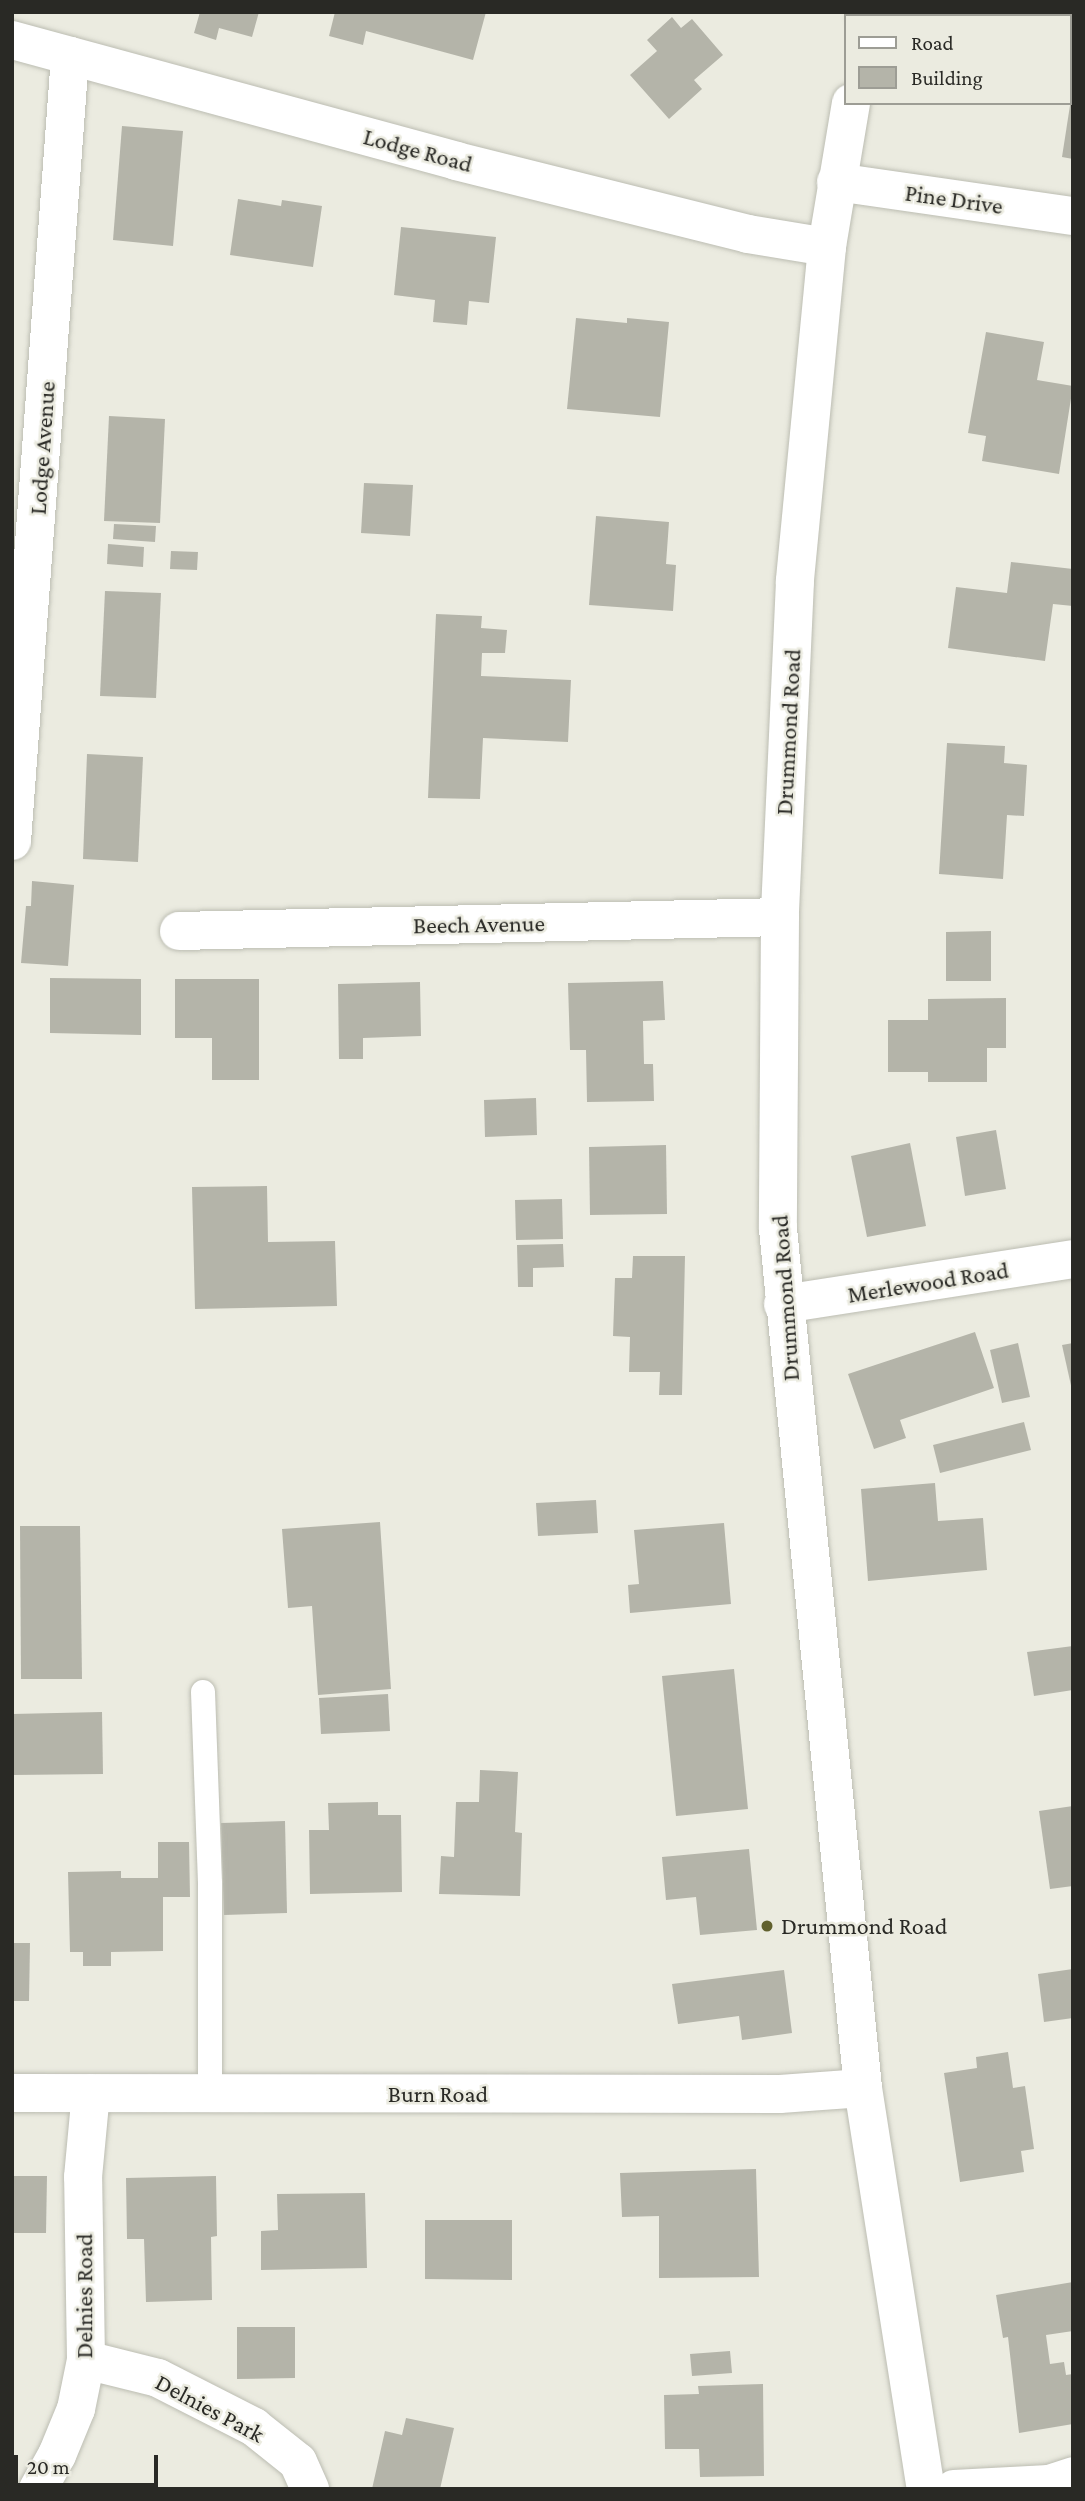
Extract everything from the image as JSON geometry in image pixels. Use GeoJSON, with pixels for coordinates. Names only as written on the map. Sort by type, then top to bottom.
{"type":"FeatureCollection","features":[{"type":"Feature","properties":{"kind":"street","name":"Lodge Road"},"geometry":{"type":"LineString","coordinates":[[12,40],[456,161],[748,234],[827,247]]}},
{"type":"Feature","properties":{"kind":"street","name":"Lodge Avenue"},"geometry":{"type":"LineString","coordinates":[[12,841],[71,56]]}},
{"type":"Feature","properties":{"kind":"street","name":"Drummond Road"},"geometry":{"type":"LineString","coordinates":[[851,105],[827,247],[795,581],[780,918],[778,1216],[783,1304],[863,2088],[926,2489]]}},
{"type":"Feature","properties":{"kind":"street","name":"Pine Drive"},"geometry":{"type":"LineString","coordinates":[[836,182],[1073,216]]}},
{"type":"Feature","properties":{"kind":"street","name":"Beech Avenue"},"geometry":{"type":"LineString","coordinates":[[178,931],[780,918]]}},
{"type":"Feature","properties":{"kind":"street","name":"Merlewood Road"},"geometry":{"type":"LineString","coordinates":[[783,1304],[1073,1259]]}},
{"type":"Feature","properties":{"kind":"street","name":"Burn Road"},"geometry":{"type":"LineString","coordinates":[[12,2092],[780,2094],[863,2088]]}},
{"type":"Feature","properties":{"kind":"street","name":"Delnies Road"},"geometry":{"type":"LineString","coordinates":[[38,2489],[57,2455],[76,2409],[86,2360],[83,2176],[92,2093]]}},
{"type":"Feature","properties":{"kind":"street","name":"Delnies Park"},"geometry":{"type":"LineString","coordinates":[[86,2360],[158,2378],[254,2427],[298,2462],[310,2489]]}},
{"type":"Feature","properties":{"kind":"street"},"geometry":{"type":"LineString","coordinates":[[954,2489],[1049,2484],[1073,2476]]}},
{"type":"Feature","properties":{"kind":"lane"},"geometry":{"type":"LineString","coordinates":[[203,1692],[210,1883],[210,2094]]}},
{"type":"Feature","properties":{"kind":"building"},"geometry":{"type":"Polygon","coordinates":[[[200,12],[259,12],[252,37],[219,28],[216,40],[194,33],[200,12]]]}},
{"type":"Feature","properties":{"kind":"building"},"geometry":{"type":"Polygon","coordinates":[[[335,12],[486,12],[473,60],[366,31],[363,45],[329,36],[335,12]]]}},
{"type":"Feature","properties":{"kind":"building"},"geometry":{"type":"Polygon","coordinates":[[[672,17],[681,28],[692,19],[723,55],[694,80],[702,89],[669,119],[630,75],[657,51],[647,40],[672,17]]]}},
{"type":"Feature","properties":{"kind":"building"},"geometry":{"type":"Polygon","coordinates":[[[1071,99],[1073,99],[1073,159],[1062,157],[1071,99]]]}},
{"type":"Feature","properties":{"kind":"building"},"geometry":{"type":"Polygon","coordinates":[[[122,126],[183,131],[173,246],[113,240],[122,126]]]}},
{"type":"Feature","properties":{"kind":"building"},"geometry":{"type":"Polygon","coordinates":[[[238,199],[281,206],[282,200],[322,206],[313,267],[230,255],[238,199]]]}},
{"type":"Feature","properties":{"kind":"building"},"geometry":{"type":"Polygon","coordinates":[[[401,227],[496,237],[489,303],[469,301],[467,325],[433,322],[435,300],[394,295],[401,227]]]}},
{"type":"Feature","properties":{"kind":"building"},"geometry":{"type":"Polygon","coordinates":[[[576,318],[627,323],[627,318],[669,322],[660,417],[567,409],[576,318]]]}},
{"type":"Feature","properties":{"kind":"building"},"geometry":{"type":"Polygon","coordinates":[[[986,332],[1044,342],[1037,380],[1073,386],[1059,474],[982,461],[986,436],[968,433],[986,332]]]}},
{"type":"Feature","properties":{"kind":"building"},"geometry":{"type":"Polygon","coordinates":[[[109,416],[165,419],[160,523],[104,521],[109,416]]]}},
{"type":"Feature","properties":{"kind":"building"},"geometry":{"type":"Polygon","coordinates":[[[364,483],[413,485],[410,536],[361,533],[364,483]]]}},
{"type":"Feature","properties":{"kind":"building"},"geometry":{"type":"Polygon","coordinates":[[[596,516],[669,522],[666,564],[676,565],[673,611],[589,605],[596,516]]]}},
{"type":"Feature","properties":{"kind":"building"},"geometry":{"type":"Polygon","coordinates":[[[114,524],[156,526],[155,542],[113,539],[114,524]]]}},
{"type":"Feature","properties":{"kind":"building"},"geometry":{"type":"Polygon","coordinates":[[[108,544],[144,547],[143,567],[107,564],[108,544]]]}},
{"type":"Feature","properties":{"kind":"building"},"geometry":{"type":"Polygon","coordinates":[[[171,551],[198,552],[197,570],[170,569],[171,551]]]}},
{"type":"Feature","properties":{"kind":"building"},"geometry":{"type":"Polygon","coordinates":[[[1011,562],[1073,569],[1073,606],[1053,604],[1045,661],[948,648],[956,587],[1007,593],[1011,562]]]}},
{"type":"Feature","properties":{"kind":"building"},"geometry":{"type":"Polygon","coordinates":[[[105,591],[161,593],[156,698],[100,696],[105,591]]]}},
{"type":"Feature","properties":{"kind":"building"},"geometry":{"type":"Polygon","coordinates":[[[436,614],[482,616],[481,628],[507,630],[505,653],[482,653],[481,676],[571,680],[568,742],[483,738],[480,799],[428,798],[436,614]]]}},
{"type":"Feature","properties":{"kind":"building"},"geometry":{"type":"Polygon","coordinates":[[[947,743],[1005,746],[1004,763],[1027,765],[1024,816],[1007,815],[1003,879],[939,874],[947,743]]]}},
{"type":"Feature","properties":{"kind":"building"},"geometry":{"type":"Polygon","coordinates":[[[87,754],[143,757],[138,862],[83,859],[87,754]]]}},
{"type":"Feature","properties":{"kind":"building"},"geometry":{"type":"Polygon","coordinates":[[[32,881],[74,885],[68,966],[21,963],[26,906],[31,906],[32,881]]]}},
{"type":"Feature","properties":{"kind":"building"},"geometry":{"type":"Polygon","coordinates":[[[991,931],[991,981],[946,981],[946,932],[991,931]]]}},
{"type":"Feature","properties":{"kind":"building"},"geometry":{"type":"Polygon","coordinates":[[[50,978],[141,979],[141,1035],[50,1033],[50,978]]]}},
{"type":"Feature","properties":{"kind":"building"},"geometry":{"type":"Polygon","coordinates":[[[175,979],[259,979],[259,1080],[212,1080],[212,1038],[175,1038],[175,979]]]}},
{"type":"Feature","properties":{"kind":"building"},"geometry":{"type":"Polygon","coordinates":[[[663,981],[665,1020],[643,1021],[644,1064],[653,1064],[654,1101],[587,1102],[586,1050],[570,1050],[568,983],[663,981]]]}},
{"type":"Feature","properties":{"kind":"building"},"geometry":{"type":"Polygon","coordinates":[[[420,982],[421,1036],[363,1038],[363,1059],[339,1059],[338,984],[420,982]]]}},
{"type":"Feature","properties":{"kind":"building"},"geometry":{"type":"Polygon","coordinates":[[[1006,998],[1006,1048],[987,1048],[987,1082],[928,1082],[928,1072],[888,1072],[888,1020],[928,1020],[928,999],[1006,998]]]}},
{"type":"Feature","properties":{"kind":"building"},"geometry":{"type":"Polygon","coordinates":[[[536,1098],[537,1135],[485,1137],[484,1100],[536,1098]]]}},
{"type":"Feature","properties":{"kind":"building"},"geometry":{"type":"Polygon","coordinates":[[[996,1130],[1006,1189],[965,1196],[956,1137],[996,1130]]]}},
{"type":"Feature","properties":{"kind":"building"},"geometry":{"type":"Polygon","coordinates":[[[910,1143],[926,1226],[867,1237],[851,1156],[910,1143]]]}},
{"type":"Feature","properties":{"kind":"building"},"geometry":{"type":"Polygon","coordinates":[[[666,1145],[667,1214],[590,1215],[589,1147],[666,1145]]]}},
{"type":"Feature","properties":{"kind":"building"},"geometry":{"type":"Polygon","coordinates":[[[267,1186],[268,1242],[335,1241],[337,1306],[195,1309],[192,1187],[267,1186]]]}},
{"type":"Feature","properties":{"kind":"building"},"geometry":{"type":"Polygon","coordinates":[[[562,1199],[563,1239],[516,1240],[515,1200],[562,1199]]]}},
{"type":"Feature","properties":{"kind":"building"},"geometry":{"type":"Polygon","coordinates":[[[563,1244],[564,1267],[533,1268],[533,1287],[518,1287],[517,1245],[563,1244]]]}},
{"type":"Feature","properties":{"kind":"building"},"geometry":{"type":"Polygon","coordinates":[[[633,1256],[685,1256],[682,1395],[659,1395],[660,1372],[629,1372],[630,1337],[613,1336],[615,1278],[632,1278],[633,1256]]]}},
{"type":"Feature","properties":{"kind":"building"},"geometry":{"type":"Polygon","coordinates":[[[975,1332],[994,1388],[900,1420],[906,1438],[874,1449],[848,1374],[975,1332]]]}},
{"type":"Feature","properties":{"kind":"building"},"geometry":{"type":"Polygon","coordinates":[[[1018,1343],[1030,1397],[1002,1403],[990,1350],[1018,1343]]]}},
{"type":"Feature","properties":{"kind":"building"},"geometry":{"type":"Polygon","coordinates":[[[1073,1343],[1073,1390],[1072,1390],[1062,1345],[1073,1343]]]}},
{"type":"Feature","properties":{"kind":"building"},"geometry":{"type":"Polygon","coordinates":[[[1024,1422],[1031,1450],[940,1473],[933,1445],[1024,1422]]]}},
{"type":"Feature","properties":{"kind":"building"},"geometry":{"type":"Polygon","coordinates":[[[935,1483],[938,1521],[983,1518],[987,1570],[868,1581],[861,1489],[935,1483]]]}},
{"type":"Feature","properties":{"kind":"building"},"geometry":{"type":"Polygon","coordinates":[[[596,1500],[598,1533],[538,1536],[536,1503],[596,1500]]]}},
{"type":"Feature","properties":{"kind":"building"},"geometry":{"type":"Polygon","coordinates":[[[380,1522],[391,1689],[318,1695],[312,1606],[288,1608],[282,1529],[380,1522]]]}},
{"type":"Feature","properties":{"kind":"building"},"geometry":{"type":"Polygon","coordinates":[[[724,1523],[731,1604],[630,1613],[628,1585],[639,1584],[634,1530],[724,1523]]]}},
{"type":"Feature","properties":{"kind":"building"},"geometry":{"type":"Polygon","coordinates":[[[20,1526],[80,1526],[82,1679],[21,1679],[20,1526]]]}},
{"type":"Feature","properties":{"kind":"building"},"geometry":{"type":"Polygon","coordinates":[[[1073,1646],[1073,1690],[1034,1696],[1027,1652],[1073,1646]]]}},
{"type":"Feature","properties":{"kind":"building"},"geometry":{"type":"Polygon","coordinates":[[[734,1669],[748,1809],[676,1816],[662,1676],[734,1669]]]}},
{"type":"Feature","properties":{"kind":"building"},"geometry":{"type":"Polygon","coordinates":[[[388,1694],[390,1731],[321,1734],[319,1698],[388,1694]]]}},
{"type":"Feature","properties":{"kind":"building"},"geometry":{"type":"Polygon","coordinates":[[[102,1712],[103,1774],[12,1775],[12,1714],[102,1712]]]}},
{"type":"Feature","properties":{"kind":"building"},"geometry":{"type":"Polygon","coordinates":[[[480,1770],[518,1772],[515,1832],[522,1833],[520,1896],[439,1894],[441,1856],[454,1857],[456,1802],[479,1802],[480,1770]]]}},
{"type":"Feature","properties":{"kind":"building"},"geometry":{"type":"Polygon","coordinates":[[[378,1802],[378,1815],[401,1815],[402,1892],[310,1894],[309,1830],[329,1830],[328,1803],[378,1802]]]}},
{"type":"Feature","properties":{"kind":"building"},"geometry":{"type":"Polygon","coordinates":[[[1073,1806],[1073,1886],[1050,1889],[1039,1811],[1073,1806]]]}},
{"type":"Feature","properties":{"kind":"building"},"geometry":{"type":"Polygon","coordinates":[[[285,1821],[287,1913],[224,1915],[221,1823],[285,1821]]]}},
{"type":"Feature","properties":{"kind":"building"},"geometry":{"type":"Polygon","coordinates":[[[158,1842],[189,1842],[190,1897],[163,1897],[163,1951],[111,1952],[111,1966],[83,1966],[83,1952],[70,1952],[68,1872],[121,1871],[121,1878],[158,1878],[158,1842]]]}},
{"type":"Feature","properties":{"kind":"building"},"geometry":{"type":"Polygon","coordinates":[[[749,1849],[757,1930],[700,1935],[696,1897],[666,1900],[662,1857],[749,1849]]]}},
{"type":"Feature","properties":{"kind":"building"},"geometry":{"type":"Polygon","coordinates":[[[12,1943],[30,1943],[29,2001],[12,2001],[12,1943]]]}},
{"type":"Feature","properties":{"kind":"building"},"geometry":{"type":"Polygon","coordinates":[[[1073,1969],[1073,2018],[1044,2022],[1038,1974],[1073,1969]]]}},
{"type":"Feature","properties":{"kind":"building"},"geometry":{"type":"Polygon","coordinates":[[[784,1970],[792,2033],[742,2040],[739,2016],[678,2024],[672,1984],[784,1970]]]}},
{"type":"Feature","properties":{"kind":"building"},"geometry":{"type":"Polygon","coordinates":[[[1008,2052],[1013,2088],[1025,2086],[1034,2149],[1021,2151],[1024,2172],[960,2182],[944,2073],[977,2068],[976,2057],[1008,2052]]]}},
{"type":"Feature","properties":{"kind":"building"},"geometry":{"type":"Polygon","coordinates":[[[756,2169],[759,2277],[659,2278],[659,2216],[622,2217],[620,2173],[756,2169]]]}},
{"type":"Feature","properties":{"kind":"building"},"geometry":{"type":"Polygon","coordinates":[[[12,2176],[47,2176],[46,2233],[12,2233],[12,2176]]]}},
{"type":"Feature","properties":{"kind":"building"},"geometry":{"type":"Polygon","coordinates":[[[216,2176],[217,2236],[211,2237],[212,2300],[146,2302],[144,2239],[127,2239],[126,2178],[216,2176]]]}},
{"type":"Feature","properties":{"kind":"building"},"geometry":{"type":"Polygon","coordinates":[[[365,2193],[367,2268],[261,2270],[261,2231],[278,2230],[277,2194],[365,2193]]]}},
{"type":"Feature","properties":{"kind":"building"},"geometry":{"type":"Polygon","coordinates":[[[425,2220],[512,2220],[512,2280],[425,2279],[425,2220]]]}},
{"type":"Feature","properties":{"kind":"building"},"geometry":{"type":"Polygon","coordinates":[[[1073,2282],[1073,2331],[1046,2335],[1050,2364],[1064,2362],[1066,2375],[1073,2374],[1073,2424],[1019,2433],[1008,2337],[1003,2338],[996,2295],[1073,2282]]]}},
{"type":"Feature","properties":{"kind":"building"},"geometry":{"type":"Polygon","coordinates":[[[237,2327],[295,2327],[295,2378],[237,2379],[237,2327]]]}},
{"type":"Feature","properties":{"kind":"building"},"geometry":{"type":"Polygon","coordinates":[[[730,2351],[732,2373],[692,2376],[690,2354],[730,2351]]]}},
{"type":"Feature","properties":{"kind":"building"},"geometry":{"type":"Polygon","coordinates":[[[763,2384],[764,2476],[700,2477],[699,2449],[665,2449],[664,2395],[699,2394],[698,2386],[763,2384]]]}},
{"type":"Feature","properties":{"kind":"building"},"geometry":{"type":"Polygon","coordinates":[[[406,2418],[454,2428],[440,2489],[372,2489],[385,2431],[402,2435],[406,2418]]]}},
{"type":"Feature","properties":{"kind":"place","name":"Drummond Road"},"geometry":{"type":"Point","coordinates":[767,1926]}}]}
